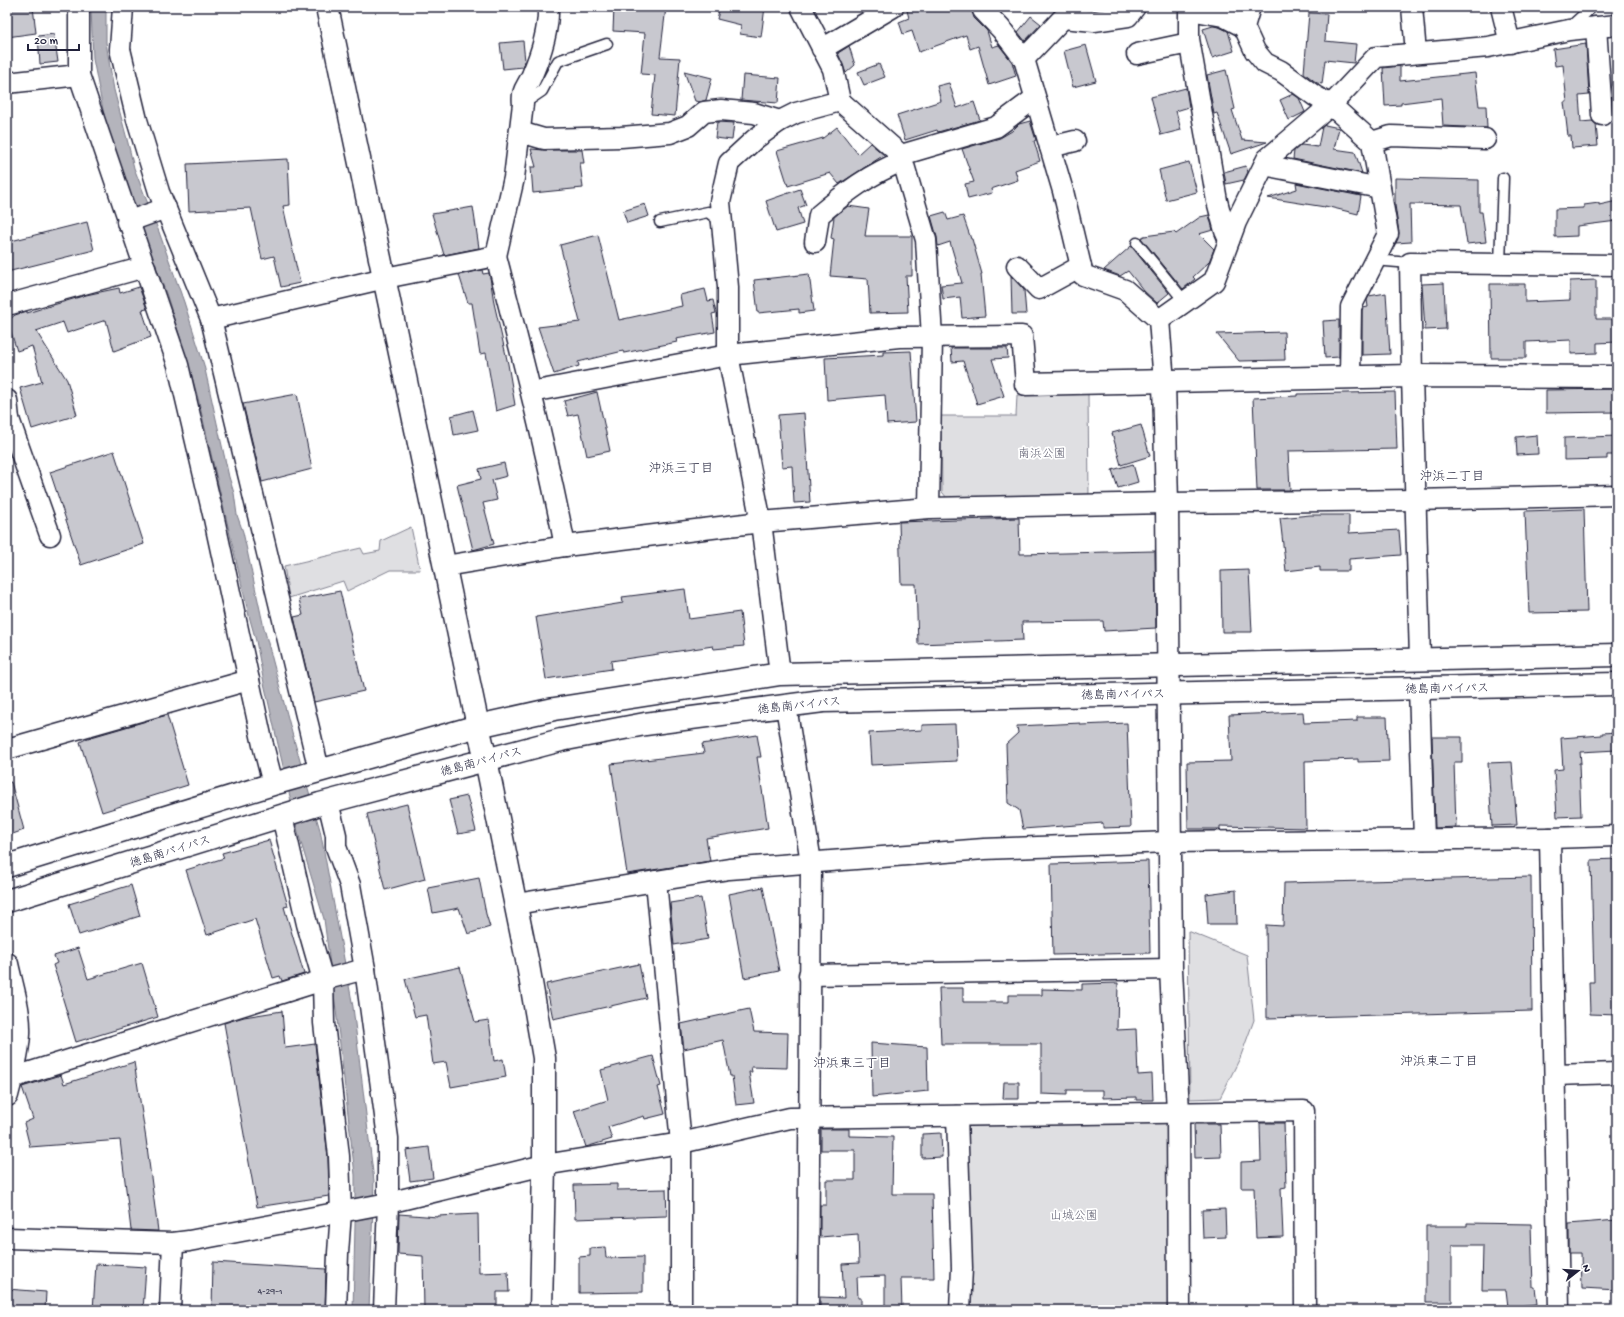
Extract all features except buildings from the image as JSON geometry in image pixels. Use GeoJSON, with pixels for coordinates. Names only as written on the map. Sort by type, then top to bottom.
{"type":"FeatureCollection","features":[{"type":"Feature","properties":{"kind":"main road"},"geometry":{"type":"LineString","coordinates":[[327,7],[385,278],[413,421],[516,904],[544,1058],[544,1165],[541,1310]]}},
{"type":"Feature","properties":{"kind":"main road"},"geometry":{"type":"LineString","coordinates":[[1026,384],[1412,376],[1617,377]]}},
{"type":"Feature","properties":{"kind":"main road"},"geometry":{"type":"LineString","coordinates":[[1164,382],[1169,665],[1171,969],[1178,1112],[1179,1310]]}},
{"type":"Feature","properties":{"kind":"main road"},"geometry":{"type":"LineString","coordinates":[[7,866],[315,771],[478,726],[554,709],[780,674],[1617,655]]}},
{"type":"Feature","properties":{"kind":"main road","name":"徳島南バイパス"},"geometry":{"type":"LineString","coordinates":[[7,901],[324,803],[561,740],[645,724],[823,701],[1617,684]]}},
{"type":"Feature","properties":{"kind":"main road"},"geometry":{"type":"LineString","coordinates":[[7,964],[17,1013],[19,1034],[9,1086]]}},
{"type":"Feature","properties":{"kind":"street"},"geometry":{"type":"LineString","coordinates":[[79,7],[79,75],[178,365],[213,514],[249,680],[279,782]]}},
{"type":"Feature","properties":{"kind":"street"},"geometry":{"type":"LineString","coordinates":[[123,7],[120,49],[137,120],[159,192],[211,320],[315,771]]}},
{"type":"Feature","properties":{"kind":"street"},"geometry":{"type":"LineString","coordinates":[[548,7],[546,33],[532,75],[522,94],[523,104],[514,178],[496,256],[552,478],[565,546]]}},
{"type":"Feature","properties":{"kind":"street"},"geometry":{"type":"LineString","coordinates":[[801,7],[833,69],[840,101],[902,158],[926,240],[932,337],[929,508]]}},
{"type":"Feature","properties":{"kind":"street"},"geometry":{"type":"LineString","coordinates":[[982,7],[983,10],[1002,29],[1024,59],[1064,191],[1083,275],[1125,290],[1159,320],[1164,382]]}},
{"type":"Feature","properties":{"kind":"street"},"geometry":{"type":"LineString","coordinates":[[1024,59],[1064,18],[1094,21],[1128,16],[1135,7]]}},
{"type":"Feature","properties":{"kind":"street"},"geometry":{"type":"LineString","coordinates":[[1244,27],[1250,7]]}},
{"type":"Feature","properties":{"kind":"street"},"geometry":{"type":"LineString","coordinates":[[1412,7],[1416,53]]}},
{"type":"Feature","properties":{"kind":"street"},"geometry":{"type":"LineString","coordinates":[[1501,7],[1510,43]]}},
{"type":"Feature","properties":{"kind":"street"},"geometry":{"type":"LineString","coordinates":[[1229,240],[1217,201],[1190,43],[1190,9],[1223,16],[1244,27],[1255,51],[1265,63],[1281,71],[1315,96],[1331,105],[1372,142],[1388,234],[1351,306],[1350,377]]}},
{"type":"Feature","properties":{"kind":"street"},"geometry":{"type":"LineString","coordinates":[[822,49],[888,16]]}},
{"type":"Feature","properties":{"kind":"street"},"geometry":{"type":"LineString","coordinates":[[1159,320],[1214,281],[1236,222],[1267,159],[1331,105],[1376,57],[1488,47],[1566,31],[1617,25]]}},
{"type":"Feature","properties":{"kind":"street"},"geometry":{"type":"LineString","coordinates":[[1596,27],[1602,115]]}},
{"type":"Feature","properties":{"kind":"street"},"geometry":{"type":"LineString","coordinates":[[1137,54],[1190,43]]}},
{"type":"Feature","properties":{"kind":"street"},"geometry":{"type":"LineString","coordinates":[[7,83],[79,75]]}},
{"type":"Feature","properties":{"kind":"street"},"geometry":{"type":"LineString","coordinates":[[815,242],[819,215],[846,192],[902,158],[996,127],[1035,98]]}},
{"type":"Feature","properties":{"kind":"street"},"geometry":{"type":"LineString","coordinates":[[780,674],[762,522],[728,355],[728,287],[720,202],[729,163],[755,139],[780,121],[796,113],[840,101]]}},
{"type":"Feature","properties":{"kind":"street"},"geometry":{"type":"LineString","coordinates":[[520,132],[544,139],[621,137],[670,132],[688,126],[704,112],[721,110],[754,113],[780,121]]}},
{"type":"Feature","properties":{"kind":"street"},"geometry":{"type":"LineString","coordinates":[[1372,142],[1391,136],[1485,138]]}},
{"type":"Feature","properties":{"kind":"street"},"geometry":{"type":"LineString","coordinates":[[1050,147],[1075,141]]}},
{"type":"Feature","properties":{"kind":"street"},"geometry":{"type":"LineString","coordinates":[[1264,166],[1380,188]]}},
{"type":"Feature","properties":{"kind":"street"},"geometry":{"type":"LineString","coordinates":[[128,222],[166,208]]}},
{"type":"Feature","properties":{"kind":"street"},"geometry":{"type":"LineString","coordinates":[[211,320],[385,278],[496,256]]}},
{"type":"Feature","properties":{"kind":"street"},"geometry":{"type":"LineString","coordinates":[[1420,659],[1410,263],[1617,265]]}},
{"type":"Feature","properties":{"kind":"street"},"geometry":{"type":"LineString","coordinates":[[1017,266],[1039,289],[1081,266]]}},
{"type":"Feature","properties":{"kind":"street"},"geometry":{"type":"LineString","coordinates":[[7,305],[145,267]]}},
{"type":"Feature","properties":{"kind":"street"},"geometry":{"type":"LineString","coordinates":[[531,392],[636,371],[728,355],[899,337],[1022,336],[1026,384]]}},
{"type":"Feature","properties":{"kind":"street"},"geometry":{"type":"LineString","coordinates":[[8,413],[50,535]]}},
{"type":"Feature","properties":{"kind":"street"},"geometry":{"type":"LineString","coordinates":[[445,566],[565,546],[762,522],[929,508],[1167,502],[1415,500],[1617,495]]}},
{"type":"Feature","properties":{"kind":"street"},"geometry":{"type":"LineString","coordinates":[[7,749],[249,680]]}},
{"type":"Feature","properties":{"kind":"street"},"geometry":{"type":"LineString","coordinates":[[1419,688],[1424,840]]}},
{"type":"Feature","properties":{"kind":"street"},"geometry":{"type":"LineString","coordinates":[[786,706],[811,862],[808,1117],[808,1310]]}},
{"type":"Feature","properties":{"kind":"street"},"geometry":{"type":"LineString","coordinates":[[324,803],[336,835],[336,847],[350,885],[365,969],[388,1138],[388,1203],[384,1310]]}},
{"type":"Feature","properties":{"kind":"street"},"geometry":{"type":"LineString","coordinates":[[287,815],[307,924],[323,980],[324,1023],[339,1156],[341,1212],[336,1310]]}},
{"type":"Feature","properties":{"kind":"street"},"geometry":{"type":"LineString","coordinates":[[516,904],[729,869],[984,849],[1170,842],[1424,840],[1617,836]]}},
{"type":"Feature","properties":{"kind":"street"},"geometry":{"type":"LineString","coordinates":[[1550,838],[1559,1310]]}},
{"type":"Feature","properties":{"kind":"street"},"geometry":{"type":"LineString","coordinates":[[656,881],[681,1143],[681,1310]]}},
{"type":"Feature","properties":{"kind":"street"},"geometry":{"type":"LineString","coordinates":[[9,1086],[323,980],[365,969]]}},
{"type":"Feature","properties":{"kind":"street"},"geometry":{"type":"LineString","coordinates":[[809,975],[1171,969]]}},
{"type":"Feature","properties":{"kind":"street"},"geometry":{"type":"LineString","coordinates":[[1555,1075],[1617,1074]]}},
{"type":"Feature","properties":{"kind":"street"},"geometry":{"type":"LineString","coordinates":[[7,1238],[173,1243],[388,1203],[544,1165],[681,1143],[790,1118],[1304,1111],[1305,1310]]}},
{"type":"Feature","properties":{"kind":"street"},"geometry":{"type":"LineString","coordinates":[[957,1116],[962,1268],[960,1310]]}},
{"type":"Feature","properties":{"kind":"street"},"geometry":{"type":"LineString","coordinates":[[170,1310],[173,1243]]}},
{"type":"Feature","properties":{"kind":"lane"},"geometry":{"type":"LineString","coordinates":[[1566,31],[1592,7]]}},
{"type":"Feature","properties":{"kind":"lane"},"geometry":{"type":"LineString","coordinates":[[523,104],[542,90],[558,61],[607,44]]}},
{"type":"Feature","properties":{"kind":"lane"},"geometry":{"type":"LineString","coordinates":[[1500,264],[1503,178]]}},
{"type":"Feature","properties":{"kind":"lane"},"geometry":{"type":"LineString","coordinates":[[660,222],[708,212],[722,222]]}},
{"type":"Feature","properties":{"kind":"lane"},"geometry":{"type":"LineString","coordinates":[[1137,243],[1185,302]]}},
{"type":"Feature","properties":{"kind":"lane"},"geometry":{"type":"LineString","coordinates":[[1374,260],[1410,263]]}},
{"type":"Feature","properties":{"kind":"green space","name":"南浜公園"},"geometry":{"type":"Polygon","coordinates":[[[1088,394],[1089,498],[948,499],[942,492],[941,416],[1016,416],[1017,395],[1088,394]]]}},
{"type":"Feature","properties":{"kind":"green space"},"geometry":{"type":"Polygon","coordinates":[[[411,527],[420,570],[390,570],[347,591],[343,581],[289,598],[284,566],[361,548],[364,554],[380,551],[381,541],[411,527]]]}},
{"type":"Feature","properties":{"kind":"green space"},"geometry":{"type":"Polygon","coordinates":[[[1188,931],[1247,955],[1254,1020],[1240,1058],[1220,1098],[1190,1099],[1188,931]]]}},
{"type":"Feature","properties":{"kind":"green space","name":"山城公園"},"geometry":{"type":"Polygon","coordinates":[[[1170,1117],[1171,1310],[968,1310],[967,1124],[1170,1117]]]}},
{"type":"Feature","properties":{"kind":"shaded area"},"geometry":{"type":"Polygon","coordinates":[[[91,7],[106,7],[106,42],[114,90],[134,168],[184,302],[204,365],[264,628],[320,830],[353,1007],[374,1181],[369,1310],[353,1310],[355,1175],[324,919],[299,836],[264,683],[256,641],[198,398],[167,296],[109,140],[93,59],[91,7]]]}},
{"type":"Feature","properties":{"kind":"district","name":"沖浜三丁目"},"geometry":{"type":"Point","coordinates":[681,467]}},
{"type":"Feature","properties":{"kind":"district","name":"沖浜二丁目"},"geometry":{"type":"Point","coordinates":[1452,475]}},
{"type":"Feature","properties":{"kind":"district","name":"沖浜東二丁目"},"geometry":{"type":"Point","coordinates":[1439,1060]}},
{"type":"Feature","properties":{"kind":"district","name":"沖浜東三丁目"},"geometry":{"type":"Point","coordinates":[852,1062]}}]}
